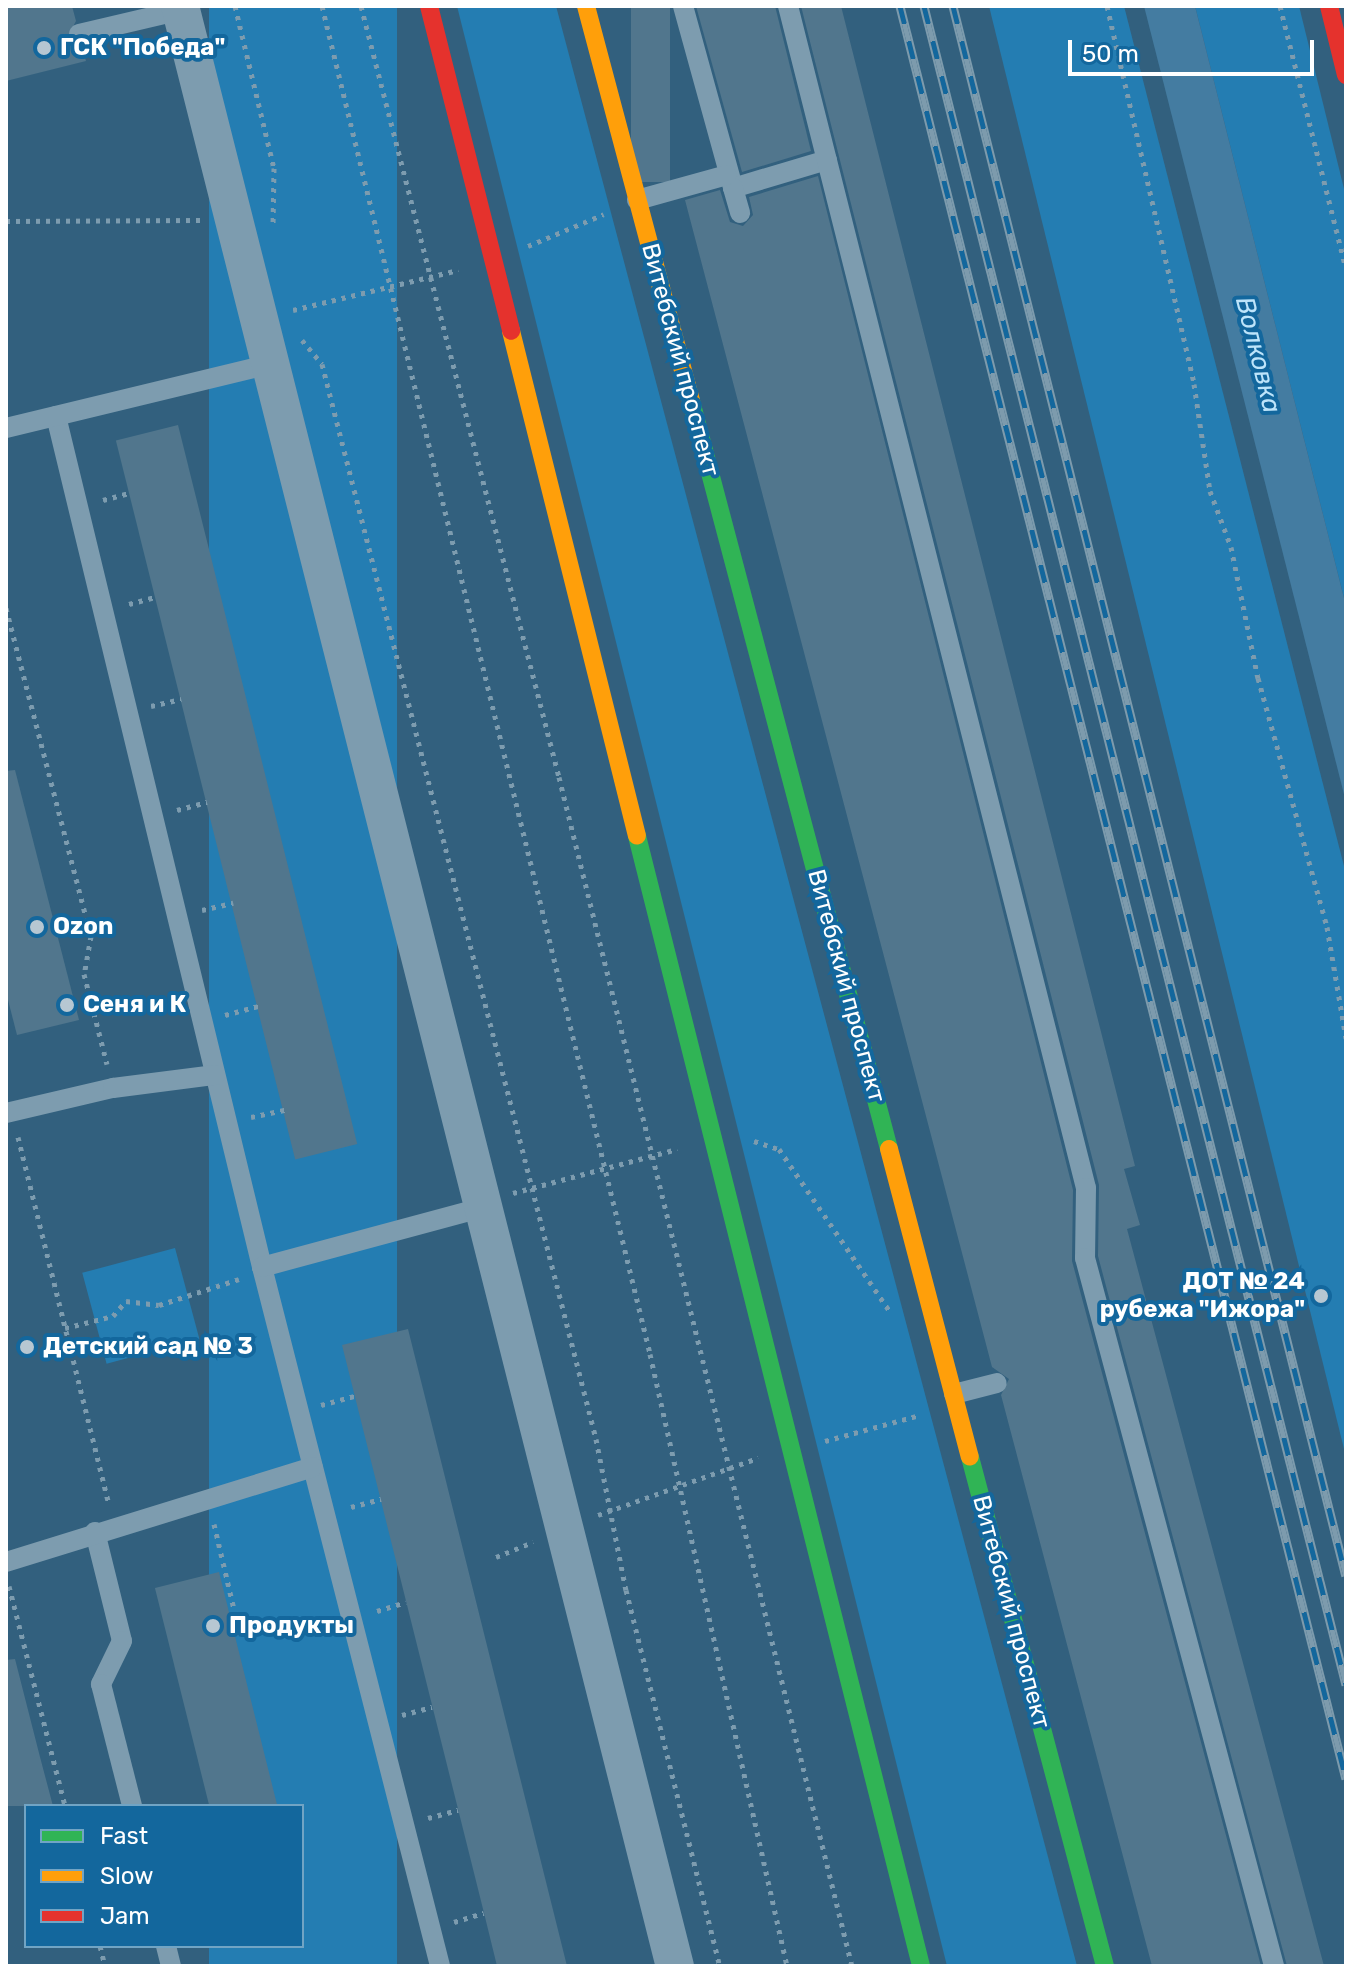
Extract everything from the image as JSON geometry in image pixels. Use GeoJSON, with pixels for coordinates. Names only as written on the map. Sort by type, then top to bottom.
{"type":"FeatureCollection","features":[{"type":"Feature","properties":{"kind":"main road"},"geometry":{"type":"LineString","coordinates":[[429,6],[921,1966]]}},
{"type":"Feature","properties":{"kind":"main road","name":"Витебский проспект"},"geometry":{"type":"LineString","coordinates":[[586,6],[1105,1966]]}},
{"type":"Feature","properties":{"kind":"main road"},"geometry":{"type":"LineString","coordinates":[[1329,6],[1346,75]]}},
{"type":"Feature","properties":{"kind":"street"},"geometry":{"type":"LineString","coordinates":[[180,8],[675,1966]]}},
{"type":"Feature","properties":{"kind":"lane"},"geometry":{"type":"LineString","coordinates":[[683,6],[740,213]]}},
{"type":"Feature","properties":{"kind":"lane"},"geometry":{"type":"LineString","coordinates":[[788,6],[1086,1188],[1085,1258],[1102,1357],[1274,1966]]}},
{"type":"Feature","properties":{"kind":"lane"},"geometry":{"type":"LineString","coordinates":[[79,34],[180,8]]}},
{"type":"Feature","properties":{"kind":"lane"},"geometry":{"type":"LineString","coordinates":[[637,200],[827,160]]}},
{"type":"Feature","properties":{"kind":"lane"},"geometry":{"type":"LineString","coordinates":[[6,428],[270,364]]}},
{"type":"Feature","properties":{"kind":"lane"},"geometry":{"type":"LineString","coordinates":[[56,416],[262,1267],[440,1966]]}},
{"type":"Feature","properties":{"kind":"lane"},"geometry":{"type":"LineString","coordinates":[[9,1112],[113,1088],[215,1075]]}},
{"type":"Feature","properties":{"kind":"lane"},"geometry":{"type":"LineString","coordinates":[[262,1267],[484,1207]]}},
{"type":"Feature","properties":{"kind":"lane"},"geometry":{"type":"LineString","coordinates":[[954,1394],[997,1383]]}},
{"type":"Feature","properties":{"kind":"lane"},"geometry":{"type":"LineString","coordinates":[[6,1562],[104,1528],[313,1467]]}},
{"type":"Feature","properties":{"kind":"lane"},"geometry":{"type":"LineString","coordinates":[[104,1528],[122,1641],[101,1684],[131,1804]]}},
{"type":"Feature","properties":{"kind":"path"},"geometry":{"type":"LineString","coordinates":[[235,6],[274,168],[275,242]]}},
{"type":"Feature","properties":{"kind":"path"},"geometry":{"type":"LineString","coordinates":[[322,6],[680,1487],[787,1966]]}},
{"type":"Feature","properties":{"kind":"path"},"geometry":{"type":"LineString","coordinates":[[361,6],[852,1966]]}},
{"type":"Feature","properties":{"kind":"path"},"geometry":{"type":"LineString","coordinates":[[1107,6],[1194,384],[1210,491],[1231,547],[1258,678],[1327,927],[1346,1038]]}},
{"type":"Feature","properties":{"kind":"path"},"geometry":{"type":"LineString","coordinates":[[1280,6],[1346,268]]}},
{"type":"Feature","properties":{"kind":"path"},"geometry":{"type":"LineString","coordinates":[[6,221],[158,216]]}},
{"type":"Feature","properties":{"kind":"path"},"geometry":{"type":"LineString","coordinates":[[289,297],[299,338],[322,364],[611,1510],[720,1966]]}},
{"type":"Feature","properties":{"kind":"path"},"geometry":{"type":"LineString","coordinates":[[6,608],[91,936],[84,974],[113,1088]]}},
{"type":"Feature","properties":{"kind":"path"},"geometry":{"type":"LineString","coordinates":[[9,1112],[65,1328],[104,1528]]}},
{"type":"Feature","properties":{"kind":"path"},"geometry":{"type":"LineString","coordinates":[[65,1328],[113,1316],[126,1301],[159,1305],[215,1291]]}},
{"type":"Feature","properties":{"kind":"path"},"geometry":{"type":"LineString","coordinates":[[496,1557],[611,1510],[729,1467],[791,1448],[874,1431],[924,1414],[954,1394]]}},
{"type":"Feature","properties":{"kind":"path"},"geometry":{"type":"LineString","coordinates":[[208,1496],[241,1639]]}},
{"type":"Feature","properties":{"kind":"path"},"geometry":{"type":"LineString","coordinates":[[6,1573],[64,1804]]}},
{"type":"Feature","properties":{"kind":"shaded area"},"geometry":{"type":"Polygon","coordinates":[[[209,6],[397,6],[397,1966],[209,1966],[209,1948],[304,1948],[304,1804],[209,1804],[209,6]]]}},
{"type":"Feature","properties":{"kind":"shaded area"},"geometry":{"type":"Polygon","coordinates":[[[457,6],[556,6],[1077,1966],[947,1966],[457,6]]]}},
{"type":"Feature","properties":{"kind":"shaded area"},"geometry":{"type":"Polygon","coordinates":[[[989,6],[1124,6],[1346,874],[1346,1457],[989,6]]]}},
{"type":"Feature","properties":{"kind":"shaded area"},"geometry":{"type":"Polygon","coordinates":[[[1195,6],[1299,6],[1346,197],[1346,606],[1195,6]]]}},
{"type":"Feature","properties":{"kind":"shaded area"},"geometry":{"type":"Polygon","coordinates":[[[175,1248],[199,1339],[107,1364],[82,1273],[175,1248]]]}},
{"type":"Feature","properties":{"kind":"water","name":"Волковка"},"geometry":{"type":"Polygon","coordinates":[[[1144,6],[1195,6],[1346,606],[1346,802],[1144,6]]]}},
{"type":"Feature","properties":{"kind":"building","name":"ГСК \"Победа\""},"geometry":{"type":"Polygon","coordinates":[[[6,6],[72,6],[76,21],[67,38],[82,47],[86,61],[6,81],[6,6]]]}},
{"type":"Feature","properties":{"kind":"building"},"geometry":{"type":"Polygon","coordinates":[[[631,6],[670,6],[670,182],[631,182],[631,6]]]}},
{"type":"Feature","properties":{"kind":"building"},"geometry":{"type":"Polygon","coordinates":[[[696,6],[775,6],[811,151],[742,172],[696,6]]]}},
{"type":"Feature","properties":{"kind":"building"},"geometry":{"type":"Polygon","coordinates":[[[801,6],[841,6],[1135,1166],[1124,1169],[1140,1225],[1127,1229],[1324,1966],[1287,1966],[1098,1256],[1099,1185],[801,6]]]}},
{"type":"Feature","properties":{"kind":"building"},"geometry":{"type":"Polygon","coordinates":[[[818,176],[1073,1190],[1072,1261],[1261,1966],[1152,1966],[1001,1395],[1009,1379],[992,1367],[685,200],[720,190],[730,222],[743,226],[753,215],[749,197],[818,176]]]}},
{"type":"Feature","properties":{"kind":"building"},"geometry":{"type":"Polygon","coordinates":[[[178,425],[357,1144],[295,1159],[116,440],[178,425]]]}},
{"type":"Feature","properties":{"kind":"building"},"geometry":{"type":"Polygon","coordinates":[[[15,770],[79,1020],[17,1035],[6,992],[6,771],[15,770]]]}},
{"type":"Feature","properties":{"kind":"building"},"geometry":{"type":"Polygon","coordinates":[[[408,1329],[567,1966],[497,1966],[342,1345],[408,1329]]]}},
{"type":"Feature","properties":{"kind":"building"},"geometry":{"type":"Polygon","coordinates":[[[219,1572],[277,1804],[209,1804],[155,1588],[219,1572]]]}},
{"type":"Feature","properties":{"kind":"building"},"geometry":{"type":"Polygon","coordinates":[[[15,1659],[52,1804],[6,1806],[6,1660],[15,1659]]]}},
{"type":"Feature","properties":{"kind":"railway"},"geometry":{"type":"LineString","coordinates":[[900,6],[1346,1779]]}},
{"type":"Feature","properties":{"kind":"railway"},"geometry":{"type":"LineString","coordinates":[[924,6],[1346,1685]]}},
{"type":"Feature","properties":{"kind":"railway"},"geometry":{"type":"LineString","coordinates":[[953,6],[1346,1576]]}},
{"type":"Feature","properties":{"kind":"traffic: fast"},"geometry":{"type":"LineString","coordinates":[[691,401],[889,1149]]}},
{"type":"Feature","properties":{"kind":"traffic: fast"},"geometry":{"type":"LineString","coordinates":[[637,836],[921,1966]]}},
{"type":"Feature","properties":{"kind":"traffic: fast"},"geometry":{"type":"LineString","coordinates":[[970,1457],[1105,1966]]}},
{"type":"Feature","properties":{"kind":"traffic: slow"},"geometry":{"type":"LineString","coordinates":[[586,6],[691,401]]}},
{"type":"Feature","properties":{"kind":"traffic: slow"},"geometry":{"type":"LineString","coordinates":[[511,331],[637,836]]}},
{"type":"Feature","properties":{"kind":"traffic: slow"},"geometry":{"type":"LineString","coordinates":[[889,1149],[970,1457]]}},
{"type":"Feature","properties":{"kind":"traffic: jam"},"geometry":{"type":"LineString","coordinates":[[429,6],[511,331]]}},
{"type":"Feature","properties":{"kind":"traffic: jam"},"geometry":{"type":"LineString","coordinates":[[1329,6],[1346,75]]}},
{"type":"Feature","properties":{"kind":"place","name":"ГСК \"Победа\""},"geometry":{"type":"Point","coordinates":[44,48]}},
{"type":"Feature","properties":{"kind":"place","name":"Ozon"},"geometry":{"type":"Point","coordinates":[37,927]}},
{"type":"Feature","properties":{"kind":"place","name":"Сеня и К"},"geometry":{"type":"Point","coordinates":[67,1005]}},
{"type":"Feature","properties":{"kind":"place","name":"ДОТ № 24 рубежа \"Ижора\""},"geometry":{"type":"Point","coordinates":[1321,1296]}},
{"type":"Feature","properties":{"kind":"place","name":"Детский сад № 3"},"geometry":{"type":"Point","coordinates":[27,1347]}},
{"type":"Feature","properties":{"kind":"place","name":"Продукты"},"geometry":{"type":"Point","coordinates":[213,1626]}}]}
